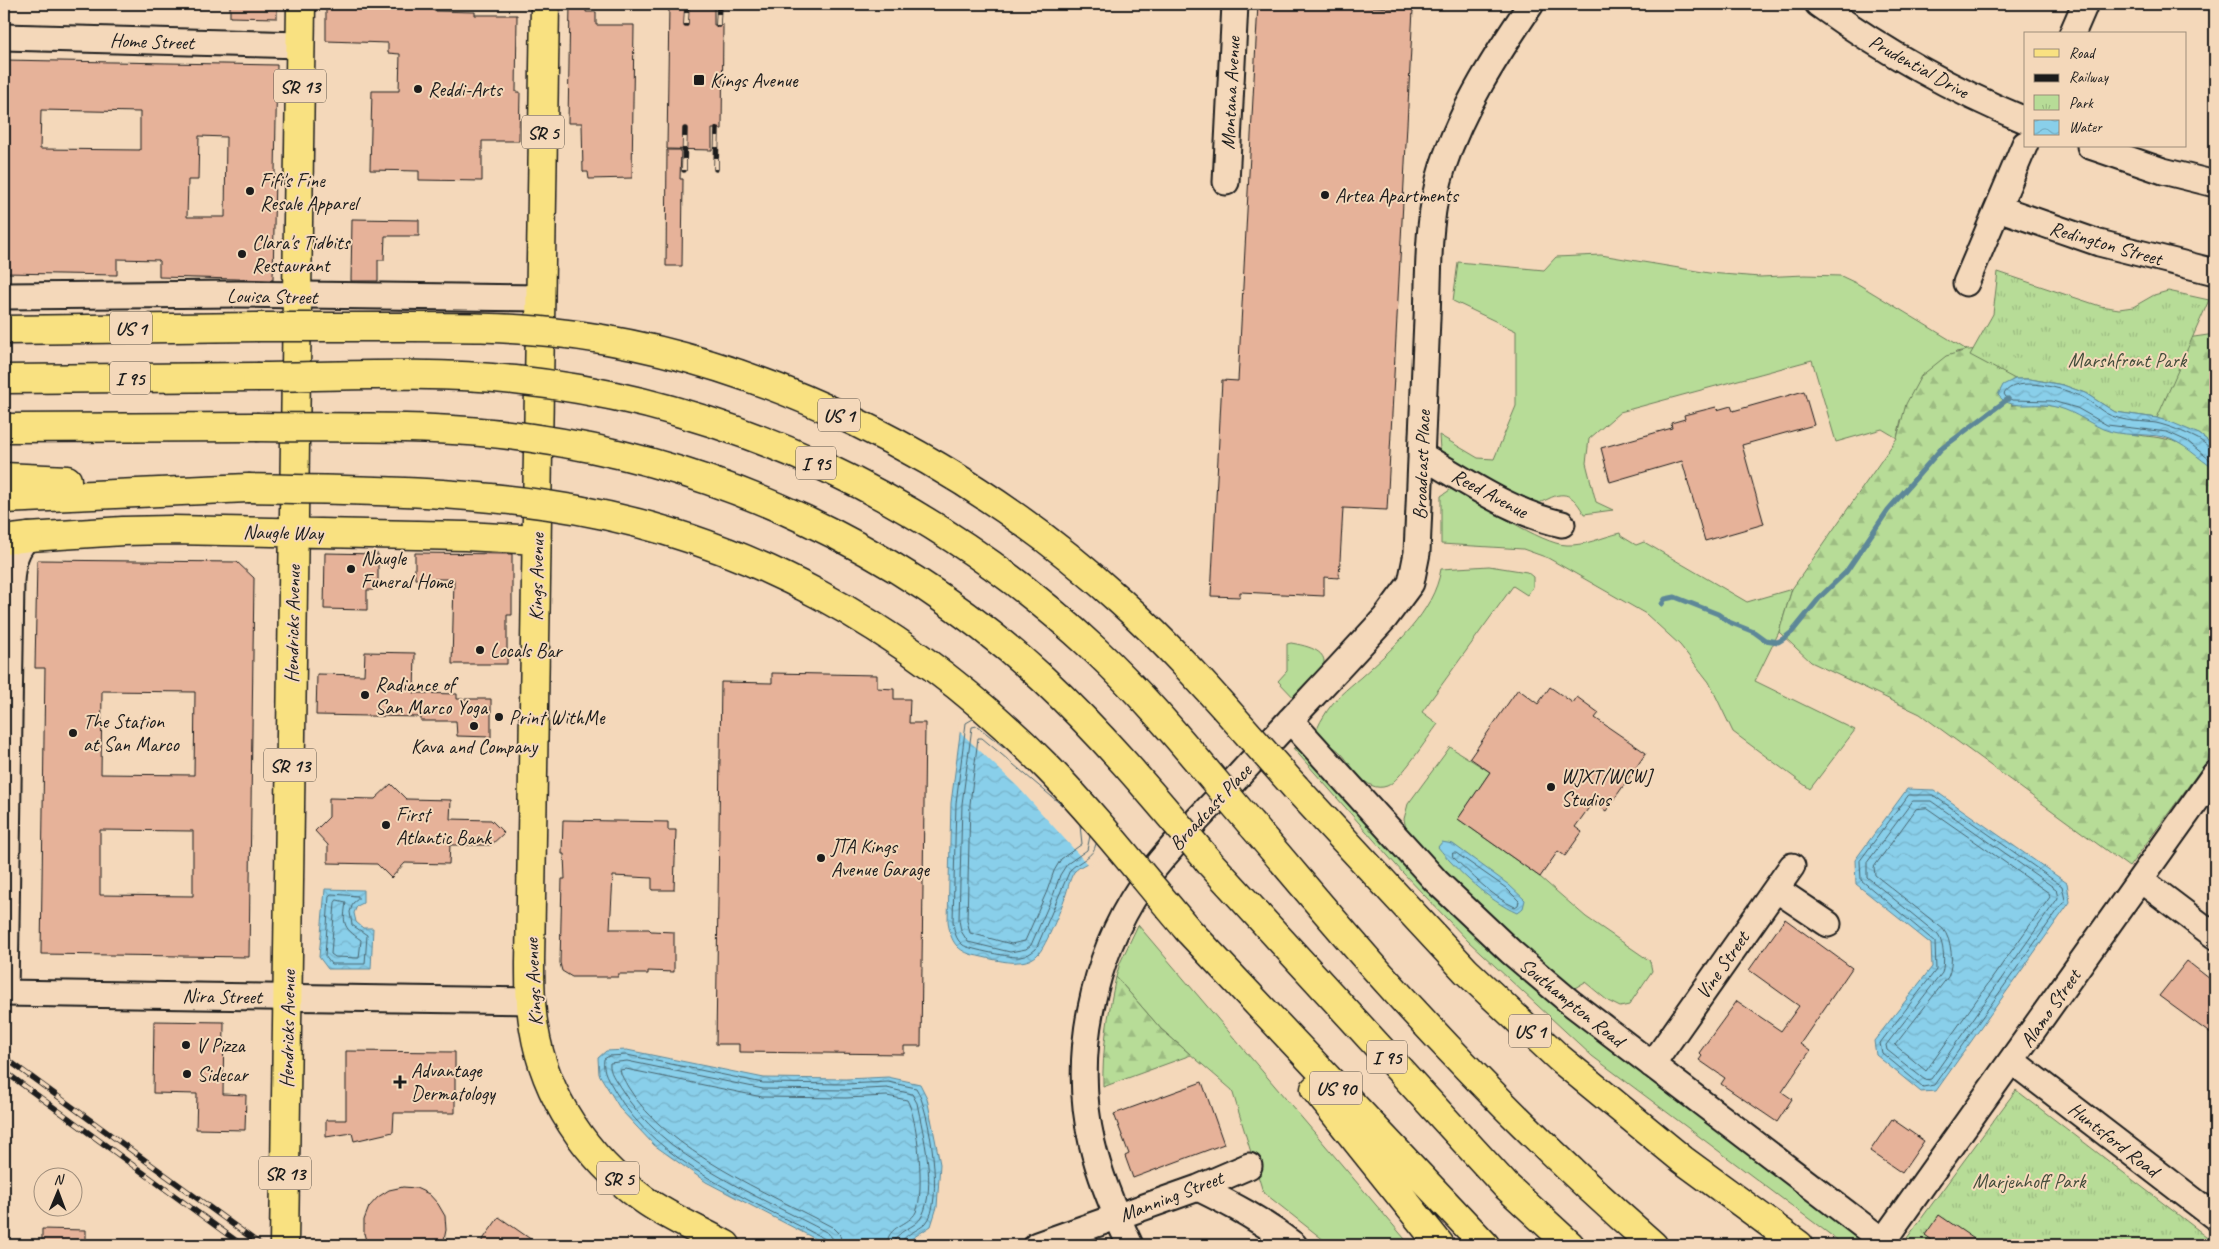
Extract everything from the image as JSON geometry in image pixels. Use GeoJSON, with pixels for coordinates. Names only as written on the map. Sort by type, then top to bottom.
{"type":"FeatureCollection","features":[{"type":"Feature","properties":{"kind":"main road","name":"Hendricks Avenue"},"geometry":{"type":"LineString","coordinates":[[284,1245],[301,4]]}},
{"type":"Feature","properties":{"kind":"main road","name":"Kings Avenue"},"geometry":{"type":"LineString","coordinates":[[545,4],[531,1001],[534,1029],[544,1068],[557,1100],[582,1140],[612,1173],[644,1199],[726,1245]]}},
{"type":"Feature","properties":{"kind":"main road","name":"US 1"},"geometry":{"type":"LineString","coordinates":[[4,330],[257,327],[485,328],[542,331],[583,336],[648,349],[710,366],[774,388],[834,413],[893,441],[950,473],[1016,517],[1075,562],[1119,600],[1168,646],[1296,788],[1466,971],[1559,1058],[1683,1160],[1799,1245]]}},
{"type":"Feature","properties":{"kind":"main road","name":"I 95"},"geometry":{"type":"LineString","coordinates":[[4,379],[443,376],[514,380],[560,386],[621,397],[692,416],[777,446],[827,468],[891,500],[948,535],[999,570],[1055,614],[1096,651],[1140,695],[1381,975],[1474,1075],[1604,1202],[1653,1245]]}},
{"type":"Feature","properties":{"kind":"main road","name":"I 95"},"geometry":{"type":"LineString","coordinates":[[4,428],[256,427],[438,429],[531,437],[595,449],[656,464],[709,481],[777,507],[833,534],[916,582],[968,618],[1017,656],[1064,699],[1109,745],[1210,863],[1492,1172],[1570,1245]]}},
{"type":"Feature","properties":{"kind":"main road"},"geometry":{"type":"LineString","coordinates":[[4,477],[248,488],[426,493],[487,497],[550,505],[615,517],[674,533],[736,555],[793,580],[889,635],[934,667],[977,702],[1048,768],[1188,930],[1440,1245]]}},
{"type":"Feature","properties":{"kind":"main road"},"geometry":{"type":"LineString","coordinates":[[4,499],[248,488]]}},
{"type":"Feature","properties":{"kind":"main road"},"geometry":{"type":"LineString","coordinates":[[4,512],[133,492]]}},
{"type":"Feature","properties":{"kind":"main road","name":"Naugle Way"},"geometry":{"type":"LineString","coordinates":[[16,539],[136,530],[465,536],[536,540]]}},
{"type":"Feature","properties":{"kind":"main road","name":"US 90"},"geometry":{"type":"LineString","coordinates":[[1188,930],[1485,1245]]}},
{"type":"Feature","properties":{"kind":"street","name":"Montana Avenue"},"geometry":{"type":"LineString","coordinates":[[1226,182],[1235,4]]}},
{"type":"Feature","properties":{"kind":"street","name":"Broadcast Place"},"geometry":{"type":"LineString","coordinates":[[1116,1217],[1092,1143],[1086,1097],[1085,1056],[1096,989],[1108,949],[1141,887],[1166,855],[1385,618],[1411,583],[1418,553],[1430,238],[1438,185],[1451,144],[1461,122],[1488,73],[1531,4]]}},
{"type":"Feature","properties":{"kind":"street","name":"Prudential Drive"},"geometry":{"type":"LineString","coordinates":[[1818,4],[1861,33],[1962,92],[2024,120]]}},
{"type":"Feature","properties":{"kind":"street"},"geometry":{"type":"LineString","coordinates":[[2073,32],[2085,4]]}},
{"type":"Feature","properties":{"kind":"street","name":"Home Street"},"geometry":{"type":"LineString","coordinates":[[4,37],[300,44]]}},
{"type":"Feature","properties":{"kind":"street"},"geometry":{"type":"LineString","coordinates":[[1966,283],[2024,146]]}},
{"type":"Feature","properties":{"kind":"street"},"geometry":{"type":"LineString","coordinates":[[2096,148],[2164,171],[2215,184]]}},
{"type":"Feature","properties":{"kind":"street","name":"Redington Street"},"geometry":{"type":"LineString","coordinates":[[1998,208],[2108,246],[2215,272]]}},
{"type":"Feature","properties":{"kind":"street","name":"Louisa Street"},"geometry":{"type":"LineString","coordinates":[[4,296],[238,294],[540,298]]}},
{"type":"Feature","properties":{"kind":"street","name":"Reed Avenue"},"geometry":{"type":"LineString","coordinates":[[1421,455],[1509,506],[1539,519],[1562,524]]}},
{"type":"Feature","properties":{"kind":"street"},"geometry":{"type":"LineString","coordinates":[[4,993],[11,581],[17,551],[22,543],[16,539]]}},
{"type":"Feature","properties":{"kind":"street","name":"Southampton Road"},"geometry":{"type":"LineString","coordinates":[[1290,720],[1436,881],[1491,935],[1549,985],[1886,1243]]}},
{"type":"Feature","properties":{"kind":"street","name":"Alamo Street"},"geometry":{"type":"LineString","coordinates":[[1886,1243],[2215,774]]}},
{"type":"Feature","properties":{"kind":"street","name":"Vine Street"},"geometry":{"type":"LineString","coordinates":[[1652,1065],[1792,866]]}},
{"type":"Feature","properties":{"kind":"street"},"geometry":{"type":"LineString","coordinates":[[2141,880],[2215,936]]}},
{"type":"Feature","properties":{"kind":"street"},"geometry":{"type":"LineString","coordinates":[[1776,890],[1828,924]]}},
{"type":"Feature","properties":{"kind":"street","name":"Nira Street"},"geometry":{"type":"LineString","coordinates":[[4,993],[531,1001]]}},
{"type":"Feature","properties":{"kind":"street","name":"Huntsford Road"},"geometry":{"type":"LineString","coordinates":[[2012,1061],[2215,1217]]}},
{"type":"Feature","properties":{"kind":"street","name":"Manning Street"},"geometry":{"type":"LineString","coordinates":[[1037,1245],[1198,1188],[1249,1166]]}},
{"type":"Feature","properties":{"kind":"street"},"geometry":{"type":"LineString","coordinates":[[1198,1188],[1262,1220],[1294,1245]]}},
{"type":"Feature","properties":{"kind":"street"},"geometry":{"type":"LineString","coordinates":[[1116,1217],[1130,1245]]}},
{"type":"Feature","properties":{"kind":"green space"},"geometry":{"type":"Polygon","coordinates":[[[1601,255],[1709,273],[1760,277],[1841,276],[1858,284],[1967,350],[1956,352],[1901,420],[1897,438],[1882,429],[1836,442],[1812,360],[1620,412],[1589,439],[1586,463],[1596,502],[1613,510],[1584,514],[1574,500],[1565,495],[1555,496],[1537,503],[1523,501],[1499,489],[1440,450],[1439,435],[1478,458],[1494,459],[1516,406],[1516,331],[1453,301],[1458,262],[1544,270],[1556,257],[1601,255]]]}},
{"type":"Feature","properties":{"kind":"green space","name":"Marshfront Park"},"geometry":{"type":"Polygon","coordinates":[[[1998,272],[2100,306],[2119,309],[2133,307],[2154,295],[2168,291],[2209,300],[2157,418],[2115,412],[2085,393],[2063,385],[2030,379],[2015,379],[1970,355],[1993,314],[1998,272]]]}},
{"type":"Feature","properties":{"kind":"green space"},"geometry":{"type":"Polygon","coordinates":[[[2215,334],[2215,446],[2199,434],[2140,417],[2085,393],[2011,405],[2036,404],[2052,406],[2076,413],[2118,431],[2175,441],[2182,444],[2215,469],[2215,750],[2129,867],[1920,714],[1811,662],[1779,632],[1792,589],[1897,438],[1906,404],[1921,376],[1946,356],[1967,350],[2187,338],[2215,334]]]}},
{"type":"Feature","properties":{"kind":"green space"},"geometry":{"type":"Polygon","coordinates":[[[1453,488],[1510,521],[1542,538],[1556,543],[1567,545],[1580,544],[1620,533],[1621,536],[1636,545],[1644,542],[1747,602],[1792,589],[1779,632],[1755,681],[1855,730],[1810,789],[1733,732],[1709,682],[1680,645],[1646,614],[1548,558],[1523,549],[1441,544],[1441,496],[1453,488]]]}},
{"type":"Feature","properties":{"kind":"green space"},"geometry":{"type":"Polygon","coordinates":[[[1489,566],[1527,572],[1533,577],[1533,587],[1527,595],[1513,586],[1422,712],[1438,724],[1406,768],[1387,786],[1375,787],[1369,784],[1356,773],[1336,748],[1313,740],[1321,722],[1336,700],[1399,642],[1421,615],[1437,585],[1441,569],[1489,566]]]}},
{"type":"Feature","properties":{"kind":"green space"},"geometry":{"type":"Polygon","coordinates":[[[1291,643],[1319,652],[1323,658],[1324,665],[1314,682],[1297,701],[1278,681],[1287,671],[1287,644],[1291,643]]]}},
{"type":"Feature","properties":{"kind":"green space"},"geometry":{"type":"Polygon","coordinates":[[[1450,747],[1490,772],[1458,819],[1540,877],[1586,917],[1650,961],[1652,971],[1629,1005],[1620,1007],[1608,1001],[1585,982],[1573,989],[1478,905],[1406,829],[1404,819],[1408,804],[1450,747]]]}},
{"type":"Feature","properties":{"kind":"green space"},"geometry":{"type":"Polygon","coordinates":[[[1293,748],[1299,749],[1405,862],[1868,1242],[1866,1245],[1844,1245],[1592,1056],[1468,941],[1403,873],[1293,748]]]}},
{"type":"Feature","properties":{"kind":"green space"},"geometry":{"type":"Polygon","coordinates":[[[1138,925],[1410,1245],[1330,1245],[1263,1192],[1232,1090],[1161,1029],[1116,977],[1120,963],[1138,925]]]}},
{"type":"Feature","properties":{"kind":"green space"},"geometry":{"type":"Polygon","coordinates":[[[1116,977],[1161,1029],[1191,1055],[1103,1087],[1103,1059],[1106,1032],[1116,977]]]}},
{"type":"Feature","properties":{"kind":"green space","name":"Marjenhoff Park"},"geometry":{"type":"Polygon","coordinates":[[[2016,1090],[2215,1243],[2213,1245],[1917,1245],[1907,1238],[2016,1090]]]}},
{"type":"Feature","properties":{"kind":"water"},"geometry":{"type":"Polygon","coordinates":[[[2015,379],[2030,379],[2063,385],[2085,393],[2115,412],[2157,418],[2199,434],[2215,446],[2215,469],[2171,439],[2110,431],[2096,426],[2071,412],[2058,408],[2044,405],[2009,403],[1998,395],[2003,385],[2015,379]]]}},
{"type":"Feature","properties":{"kind":"water"},"geometry":{"type":"Polygon","coordinates":[[[962,719],[1094,860],[1081,866],[1074,872],[1060,910],[1042,949],[1037,955],[1027,961],[1008,962],[967,953],[954,943],[950,933],[948,921],[951,803],[962,719]]]}},
{"type":"Feature","properties":{"kind":"water"},"geometry":{"type":"Polygon","coordinates":[[[1907,789],[1934,790],[2067,883],[2070,902],[1936,1091],[1921,1092],[1876,1055],[1874,1041],[1932,967],[1931,944],[1856,884],[1855,860],[1907,789]]]}},
{"type":"Feature","properties":{"kind":"water"},"geometry":{"type":"Polygon","coordinates":[[[1442,842],[1453,844],[1509,885],[1525,900],[1523,908],[1517,913],[1506,908],[1485,893],[1464,875],[1438,847],[1442,842]]]}},
{"type":"Feature","properties":{"kind":"water"},"geometry":{"type":"Polygon","coordinates":[[[325,889],[363,890],[363,903],[357,906],[354,913],[356,922],[363,928],[373,928],[371,969],[328,969],[319,957],[325,889]]]}},
{"type":"Feature","properties":{"kind":"water"},"geometry":{"type":"Polygon","coordinates":[[[627,1050],[764,1078],[846,1079],[888,1077],[920,1084],[927,1098],[940,1164],[937,1207],[931,1226],[902,1245],[827,1245],[706,1182],[654,1145],[621,1110],[599,1074],[598,1058],[606,1051],[627,1050]]]}},
{"type":"Feature","properties":{"kind":"pier"},"geometry":{"type":"Polygon","coordinates":[[[979,711],[1104,842],[1102,853],[1096,862],[1088,865],[1018,787],[958,730],[960,717],[967,712],[979,711]]]}},
{"type":"Feature","properties":{"kind":"building"},"geometry":{"type":"Polygon","coordinates":[[[230,4],[277,4],[277,18],[230,17],[230,4]]]}},
{"type":"Feature","properties":{"kind":"building"},"geometry":{"type":"Polygon","coordinates":[[[570,4],[586,4],[586,12],[596,12],[596,25],[634,25],[632,178],[589,179],[588,172],[583,172],[582,123],[568,123],[570,4]]]}},
{"type":"Feature","properties":{"kind":"building","name":"Kings Avenue"},"geometry":{"type":"Polygon","coordinates":[[[669,4],[714,4],[714,25],[723,25],[722,129],[712,129],[712,150],[667,149],[669,4]]]}},
{"type":"Feature","properties":{"kind":"building","name":"Artea Apartments"},"geometry":{"type":"Polygon","coordinates":[[[1258,4],[1314,4],[1413,9],[1387,510],[1343,508],[1339,578],[1324,577],[1324,596],[1240,592],[1240,597],[1211,596],[1222,380],[1238,381],[1258,4]]]}},
{"type":"Feature","properties":{"kind":"building"},"geometry":{"type":"Polygon","coordinates":[[[326,7],[434,9],[434,11],[475,12],[475,15],[517,15],[516,92],[520,92],[519,141],[482,141],[482,181],[419,180],[419,171],[370,170],[372,91],[399,91],[400,54],[388,53],[388,43],[326,41],[326,7]]]}},
{"type":"Feature","properties":{"kind":"building"},"geometry":{"type":"Polygon","coordinates":[[[4,60],[277,65],[273,280],[159,277],[159,260],[117,259],[117,275],[4,273],[4,60]],[[41,110],[40,149],[140,150],[140,112],[41,110]],[[199,136],[198,180],[188,180],[187,217],[225,217],[226,137],[199,136]]]}},
{"type":"Feature","properties":{"kind":"building"},"geometry":{"type":"Polygon","coordinates":[[[667,150],[681,150],[680,179],[683,179],[682,266],[666,266],[667,150]]]}},
{"type":"Feature","properties":{"kind":"building"},"geometry":{"type":"Polygon","coordinates":[[[352,219],[419,220],[419,236],[385,236],[384,260],[378,260],[378,281],[351,281],[352,219]]]}},
{"type":"Feature","properties":{"kind":"building"},"geometry":{"type":"Polygon","coordinates":[[[1804,391],[1814,425],[1742,445],[1764,524],[1705,541],[1682,461],[1610,482],[1601,448],[1672,428],[1671,423],[1685,419],[1684,415],[1716,407],[1717,410],[1731,406],[1733,411],[1804,391]]]}},
{"type":"Feature","properties":{"kind":"building","name":"Naugle Funeral Home"},"geometry":{"type":"Polygon","coordinates":[[[325,553],[378,554],[378,585],[373,585],[373,590],[367,590],[367,610],[324,609],[325,553]]]}},
{"type":"Feature","properties":{"kind":"building"},"geometry":{"type":"Polygon","coordinates":[[[415,553],[512,554],[512,615],[507,615],[507,664],[452,664],[454,579],[415,579],[415,553]]]}},
{"type":"Feature","properties":{"kind":"building","name":"The Station at San Marco"},"geometry":{"type":"Polygon","coordinates":[[[37,560],[237,562],[254,578],[249,957],[41,954],[45,668],[35,668],[37,560]],[[102,691],[101,774],[194,775],[195,692],[102,691]],[[100,830],[100,895],[193,896],[193,831],[100,830]]]}},
{"type":"Feature","properties":{"kind":"building","name":"Radiance of San Marco Yoga"},"geometry":{"type":"Polygon","coordinates":[[[365,652],[415,653],[414,693],[457,694],[457,699],[491,699],[491,737],[457,736],[456,721],[421,721],[421,717],[316,715],[317,674],[364,675],[365,652]]]}},
{"type":"Feature","properties":{"kind":"building","name":"JTA Kings Avenue Garage"},"geometry":{"type":"Polygon","coordinates":[[[772,673],[877,675],[877,688],[894,689],[894,699],[910,699],[909,723],[925,723],[921,1046],[904,1046],[904,1054],[739,1052],[739,1044],[716,1044],[721,682],[772,683],[772,673]]]}},
{"type":"Feature","properties":{"kind":"building","name":"WJXT/WCWJ Studios"},"geometry":{"type":"Polygon","coordinates":[[[1550,687],[1573,703],[1577,697],[1599,713],[1595,718],[1646,753],[1606,811],[1593,802],[1575,827],[1582,832],[1565,856],[1558,851],[1540,877],[1458,819],[1490,772],[1470,758],[1518,689],[1538,704],[1550,687]]]}},
{"type":"Feature","properties":{"kind":"building","name":"First Atlantic Bank"},"geometry":{"type":"Polygon","coordinates":[[[391,784],[406,799],[451,800],[450,819],[491,820],[504,833],[491,845],[450,845],[449,864],[405,863],[391,878],[377,864],[328,863],[328,845],[315,831],[329,817],[329,798],[375,799],[391,784]]]}},
{"type":"Feature","properties":{"kind":"building"},"geometry":{"type":"Polygon","coordinates":[[[563,820],[668,822],[668,830],[676,830],[674,890],[652,890],[652,878],[613,876],[610,929],[649,929],[651,931],[674,932],[674,972],[648,971],[648,974],[618,974],[618,977],[572,977],[562,971],[560,963],[562,879],[565,879],[564,854],[562,854],[563,820]]]}},
{"type":"Feature","properties":{"kind":"building"},"geometry":{"type":"Polygon","coordinates":[[[1785,919],[1852,968],[1800,1044],[1810,1051],[1782,1092],[1792,1099],[1777,1122],[1721,1084],[1725,1078],[1699,1060],[1702,1056],[1699,1053],[1737,1001],[1781,1031],[1799,1006],[1749,970],[1785,919]]]}},
{"type":"Feature","properties":{"kind":"building"},"geometry":{"type":"Polygon","coordinates":[[[2187,961],[2215,983],[2215,1037],[2159,996],[2187,961]]]}},
{"type":"Feature","properties":{"kind":"building"},"geometry":{"type":"Polygon","coordinates":[[[154,1021],[224,1022],[223,1094],[246,1095],[245,1130],[196,1129],[197,1094],[153,1093],[154,1021]]]}},
{"type":"Feature","properties":{"kind":"building","name":"Advantage Dermatology"},"geometry":{"type":"Polygon","coordinates":[[[346,1051],[455,1052],[455,1113],[394,1113],[393,1132],[354,1141],[352,1133],[326,1137],[326,1120],[346,1120],[346,1051]]]}},
{"type":"Feature","properties":{"kind":"building"},"geometry":{"type":"Polygon","coordinates":[[[1202,1082],[1224,1144],[1133,1178],[1125,1156],[1129,1154],[1114,1114],[1202,1082]]]}},
{"type":"Feature","properties":{"kind":"building"},"geometry":{"type":"Polygon","coordinates":[[[1892,1119],[1924,1141],[1902,1173],[1870,1151],[1892,1119]]]}},
{"type":"Feature","properties":{"kind":"building"},"geometry":{"type":"Polygon","coordinates":[[[403,1187],[416,1188],[429,1194],[438,1204],[445,1216],[446,1230],[443,1245],[367,1245],[364,1233],[364,1220],[369,1207],[378,1197],[389,1190],[403,1187]]]}},
{"type":"Feature","properties":{"kind":"building"},"geometry":{"type":"Polygon","coordinates":[[[1939,1215],[1983,1245],[1939,1245],[1925,1235],[1939,1215]]]}},
{"type":"Feature","properties":{"kind":"building"},"geometry":{"type":"Polygon","coordinates":[[[499,1217],[539,1245],[479,1245],[499,1217]]]}},
{"type":"Feature","properties":{"kind":"building"},"geometry":{"type":"Polygon","coordinates":[[[42,1229],[86,1230],[86,1245],[42,1245],[42,1229]]]}},
{"type":"Feature","properties":{"kind":"waterway"},"geometry":{"type":"LineString","coordinates":[[1662,604],[1665,599],[1675,597],[1718,614],[1729,622],[1754,632],[1765,640],[1778,642],[1792,632],[1821,596],[1846,572],[1888,510],[1941,449],[2008,399]]}},
{"type":"Feature","properties":{"kind":"railway"},"geometry":{"type":"LineString","coordinates":[[686,24],[687,4]]}},
{"type":"Feature","properties":{"kind":"railway"},"geometry":{"type":"LineString","coordinates":[[718,25],[719,4]]}},
{"type":"Feature","properties":{"kind":"railway"},"geometry":{"type":"LineString","coordinates":[[684,170],[685,129]]}},
{"type":"Feature","properties":{"kind":"railway"},"geometry":{"type":"LineString","coordinates":[[716,169],[717,129]]}},
{"type":"Feature","properties":{"kind":"railway"},"geometry":{"type":"LineString","coordinates":[[4,1057],[261,1245]]}},
{"type":"Feature","properties":{"kind":"railway"},"geometry":{"type":"LineString","coordinates":[[4,1071],[242,1245]]}},
{"type":"Feature","properties":{"kind":"place","name":"Kings Avenue"},"geometry":{"type":"Point","coordinates":[699,80]}},
{"type":"Feature","properties":{"kind":"place","name":"Reddi-Arts"},"geometry":{"type":"Point","coordinates":[418,89]}},
{"type":"Feature","properties":{"kind":"place","name":"Fifi's Fine Resale Apparel"},"geometry":{"type":"Point","coordinates":[250,191]}},
{"type":"Feature","properties":{"kind":"place","name":"Artea Apartments"},"geometry":{"type":"Point","coordinates":[1325,195]}},
{"type":"Feature","properties":{"kind":"place","name":"Clara's Tidbits Restaurant"},"geometry":{"type":"Point","coordinates":[242,254]}},
{"type":"Feature","properties":{"kind":"place","name":"Naugle Funeral Home"},"geometry":{"type":"Point","coordinates":[351,569]}},
{"type":"Feature","properties":{"kind":"place","name":"Locals Bar"},"geometry":{"type":"Point","coordinates":[480,650]}},
{"type":"Feature","properties":{"kind":"place","name":"Radiance of San Marco Yoga"},"geometry":{"type":"Point","coordinates":[365,695]}},
{"type":"Feature","properties":{"kind":"place","name":"Print WithMe"},"geometry":{"type":"Point","coordinates":[499,717]}},
{"type":"Feature","properties":{"kind":"place","name":"Kava and Company"},"geometry":{"type":"Point","coordinates":[474,726]}},
{"type":"Feature","properties":{"kind":"place","name":"The Station at San Marco"},"geometry":{"type":"Point","coordinates":[73,733]}},
{"type":"Feature","properties":{"kind":"place","name":"WJXT/WCWJ Studios"},"geometry":{"type":"Point","coordinates":[1551,787]}},
{"type":"Feature","properties":{"kind":"place","name":"First Atlantic Bank"},"geometry":{"type":"Point","coordinates":[386,825]}},
{"type":"Feature","properties":{"kind":"place","name":"JTA Kings Avenue Garage"},"geometry":{"type":"Point","coordinates":[821,858]}},
{"type":"Feature","properties":{"kind":"place","name":"V Pizza"},"geometry":{"type":"Point","coordinates":[186,1045]}},
{"type":"Feature","properties":{"kind":"place","name":"Sidecar"},"geometry":{"type":"Point","coordinates":[187,1074]}},
{"type":"Feature","properties":{"kind":"place","name":"Advantage Dermatology"},"geometry":{"type":"Point","coordinates":[400,1082]}}]}
